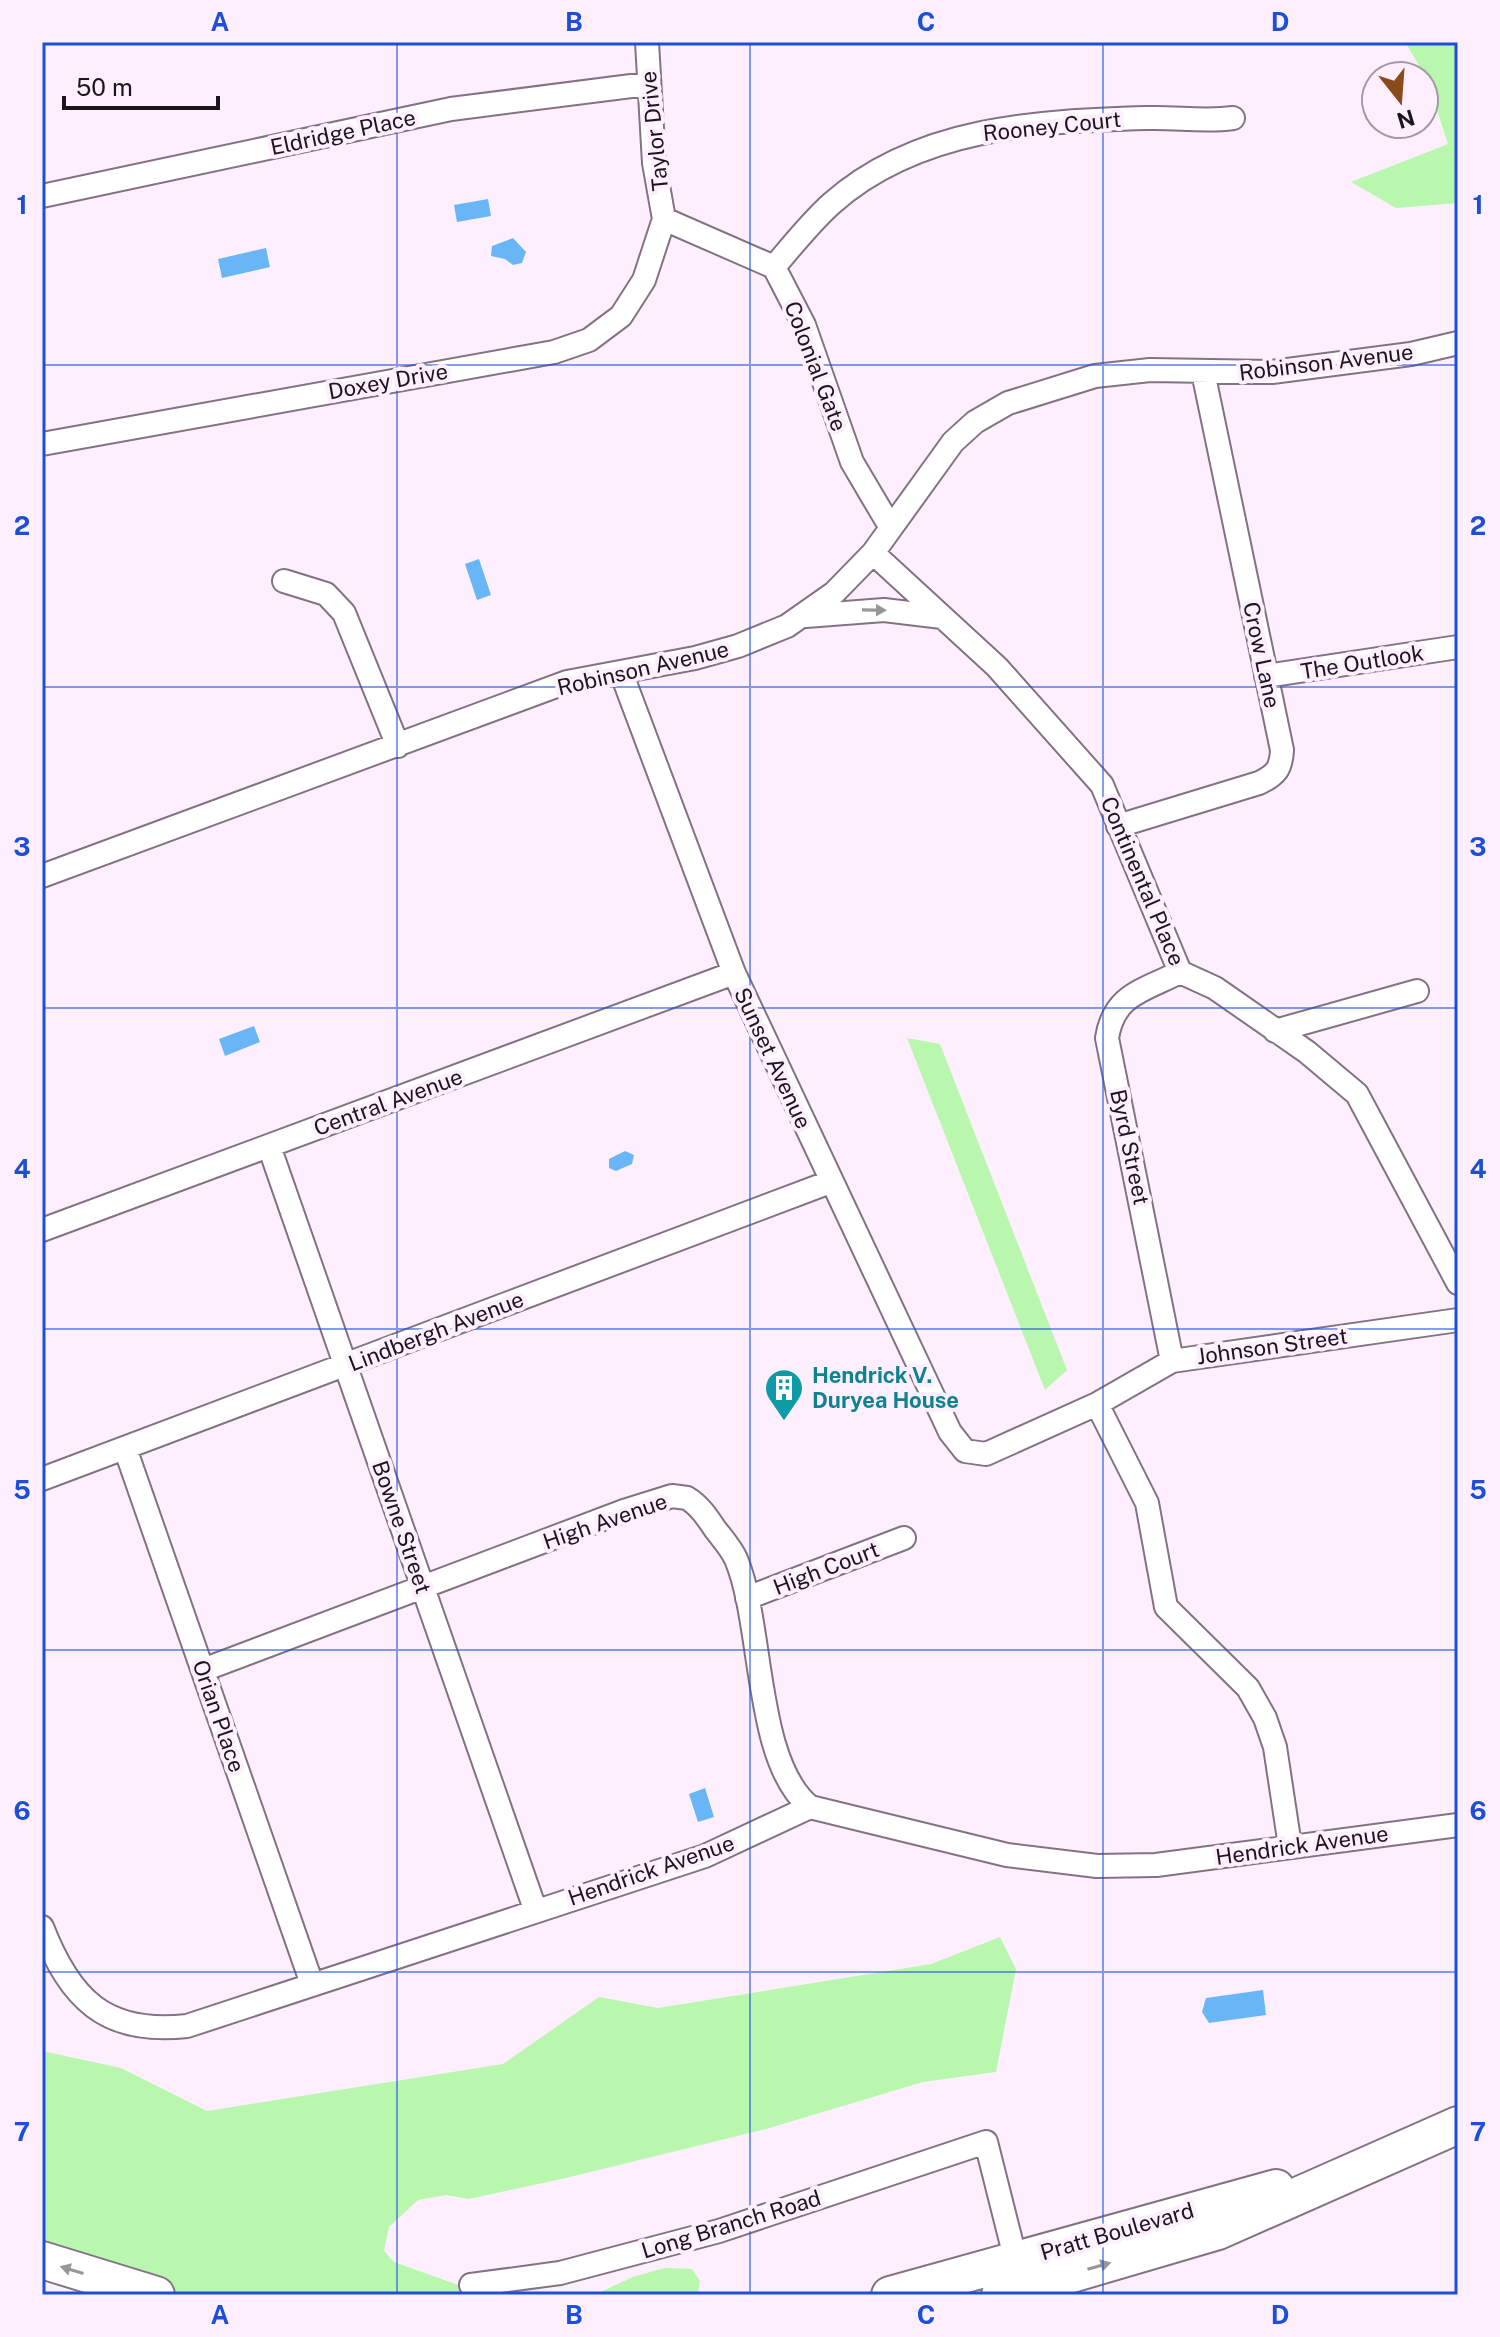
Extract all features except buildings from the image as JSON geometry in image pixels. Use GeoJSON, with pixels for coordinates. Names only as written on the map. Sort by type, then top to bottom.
{"type":"FeatureCollection","features":[{"type":"Feature","properties":{"kind":"main road","name":"Pratt Boulevard"},"geometry":{"type":"LineString","coordinates":[[890,2295],[1019,2287],[1216,2203],[1344,2173],[1458,2125]]}},
{"type":"Feature","properties":{"kind":"main road"},"geometry":{"type":"LineString","coordinates":[[42,2260],[156,2295]]}},
{"type":"Feature","properties":{"kind":"street","name":"Taylor Drive"},"geometry":{"type":"LineString","coordinates":[[647,42],[647,84],[654,163],[664,219]]}},
{"type":"Feature","properties":{"kind":"street","name":"Eldridge Place"},"geometry":{"type":"LineString","coordinates":[[42,196],[451,109],[647,84]]}},
{"type":"Feature","properties":{"kind":"street","name":"Rooney Court"},"geometry":{"type":"LineString","coordinates":[[774,267],[834,201],[879,170],[941,143],[990,130],[1044,123],[1152,117],[1209,121],[1233,118]]}},
{"type":"Feature","properties":{"kind":"street"},"geometry":{"type":"LineString","coordinates":[[664,219],[774,267]]}},
{"type":"Feature","properties":{"kind":"street","name":"Doxey Drive"},"geometry":{"type":"LineString","coordinates":[[42,444],[554,352],[589,340],[606,330],[632,301],[644,280],[664,219]]}},
{"type":"Feature","properties":{"kind":"street","name":"Colonial Gate"},"geometry":{"type":"LineString","coordinates":[[774,267],[804,325],[852,462],[891,528]]}},
{"type":"Feature","properties":{"kind":"street","name":"Robinson Avenue"},"geometry":{"type":"LineString","coordinates":[[42,876],[567,682],[738,646],[805,616],[873,553],[953,442],[975,422],[1008,403],[1095,376],[1150,370],[1272,372],[1411,354],[1458,343]]}},
{"type":"Feature","properties":{"kind":"street","name":"Crow Lane"},"geometry":{"type":"LineString","coordinates":[[1118,826],[1272,777],[1281,765],[1282,750],[1203,372]]}},
{"type":"Feature","properties":{"kind":"street","name":"Continental Place"},"geometry":{"type":"LineString","coordinates":[[873,553],[997,667],[1102,785],[1180,972],[1215,988],[1357,1094],[1458,1283]]}},
{"type":"Feature","properties":{"kind":"street"},"geometry":{"type":"LineString","coordinates":[[284,581],[326,594],[344,613],[398,746]]}},
{"type":"Feature","properties":{"kind":"street"},"geometry":{"type":"LineString","coordinates":[[805,616],[884,610],[942,617]]}},
{"type":"Feature","properties":{"kind":"street","name":"The Outlook"},"geometry":{"type":"LineString","coordinates":[[1266,676],[1458,647]]}},
{"type":"Feature","properties":{"kind":"street","name":"Sunset Avenue"},"geometry":{"type":"LineString","coordinates":[[621,672],[734,973],[950,1432]]}},
{"type":"Feature","properties":{"kind":"street","name":"Byrd Street"},"geometry":{"type":"LineString","coordinates":[[1172,1361],[1107,1038],[1110,1019],[1117,1005],[1180,972]]}},
{"type":"Feature","properties":{"kind":"street","name":"Central Avenue"},"geometry":{"type":"LineString","coordinates":[[42,1230],[734,973]]}},
{"type":"Feature","properties":{"kind":"street"},"geometry":{"type":"LineString","coordinates":[[1275,1031],[1417,991]]}},
{"type":"Feature","properties":{"kind":"street","name":"Bowne Street"},"geometry":{"type":"LineString","coordinates":[[269,1146],[535,1909]]}},
{"type":"Feature","properties":{"kind":"street","name":"Lindbergh Avenue"},"geometry":{"type":"LineString","coordinates":[[42,1479],[830,1182]]}},
{"type":"Feature","properties":{"kind":"street","name":"Johnson Street"},"geometry":{"type":"LineString","coordinates":[[950,1432],[965,1451],[986,1454],[1097,1404],[1172,1361],[1458,1320]]}},
{"type":"Feature","properties":{"kind":"street"},"geometry":{"type":"LineString","coordinates":[[1097,1404],[1147,1503],[1166,1607],[1248,1688],[1265,1718],[1275,1747],[1290,1846]]}},
{"type":"Feature","properties":{"kind":"street","name":"Orian Place"},"geometry":{"type":"LineString","coordinates":[[125,1448],[312,1984]]}},
{"type":"Feature","properties":{"kind":"street","name":"High Avenue"},"geometry":{"type":"LineString","coordinates":[[203,1670],[672,1496],[687,1498],[708,1519],[735,1558],[747,1598],[775,1747],[794,1794],[810,1807]]}},
{"type":"Feature","properties":{"kind":"street","name":"High Court"},"geometry":{"type":"LineString","coordinates":[[747,1598],[904,1538]]}},
{"type":"Feature","properties":{"kind":"street","name":"Hendrick Avenue"},"geometry":{"type":"LineString","coordinates":[[42,1927],[56,1963],[74,1990],[96,2010],[132,2025],[160,2029],[187,2026],[535,1909],[705,1856],[810,1807],[1007,1855],[1070,1864],[1142,1866],[1458,1825]]}},
{"type":"Feature","properties":{"kind":"street","name":"Long Branch Road"},"geometry":{"type":"LineString","coordinates":[[471,2285],[560,2273],[719,2231],[986,2142],[1019,2287]]}},
{"type":"Feature","properties":{"kind":"green space"},"geometry":{"type":"Polygon","coordinates":[[[1405,42],[1458,42],[1458,203],[1396,208],[1351,182],[1448,144],[1440,120],[1440,60],[1416,60],[1405,42]]]}},
{"type":"Feature","properties":{"kind":"green space"},"geometry":{"type":"Polygon","coordinates":[[[907,1038],[940,1044],[1067,1370],[1045,1390],[907,1038]]]}},
{"type":"Feature","properties":{"kind":"green space"},"geometry":{"type":"Polygon","coordinates":[[[1000,1937],[1016,1969],[996,2072],[923,2082],[766,2129],[566,2178],[469,2199],[446,2195],[418,2200],[389,2227],[384,2251],[394,2262],[486,2295],[195,2295],[150,2287],[42,2252],[42,2051],[121,2068],[207,2111],[503,2064],[599,1997],[658,2008],[931,1964],[1000,1937]]]}},
{"type":"Feature","properties":{"kind":"green space"},"geometry":{"type":"Polygon","coordinates":[[[664,2268],[692,2269],[700,2281],[698,2294],[594,2295],[633,2277],[664,2268]]]}},
{"type":"Feature","properties":{"kind":"water"},"geometry":{"type":"Polygon","coordinates":[[[488,199],[491,216],[457,222],[454,205],[488,199]]]}},
{"type":"Feature","properties":{"kind":"water"},"geometry":{"type":"Polygon","coordinates":[[[513,238],[526,252],[522,263],[513,265],[505,259],[491,256],[492,246],[513,238]]]}},
{"type":"Feature","properties":{"kind":"water"},"geometry":{"type":"Polygon","coordinates":[[[266,248],[270,267],[222,278],[218,259],[266,248]]]}},
{"type":"Feature","properties":{"kind":"water"},"geometry":{"type":"Polygon","coordinates":[[[479,559],[491,595],[477,600],[465,564],[479,559]]]}},
{"type":"Feature","properties":{"kind":"water"},"geometry":{"type":"Polygon","coordinates":[[[254,1026],[260,1042],[225,1056],[219,1039],[254,1026]]]}},
{"type":"Feature","properties":{"kind":"water"},"geometry":{"type":"Polygon","coordinates":[[[625,1151],[634,1155],[632,1164],[616,1171],[609,1168],[609,1159],[625,1151]]]}},
{"type":"Feature","properties":{"kind":"water"},"geometry":{"type":"Polygon","coordinates":[[[705,1788],[714,1817],[698,1822],[689,1794],[705,1788]]]}},
{"type":"Feature","properties":{"kind":"water"},"geometry":{"type":"Polygon","coordinates":[[[1263,1990],[1266,2015],[1209,2023],[1202,2012],[1206,1998],[1263,1990]]]}},
{"type":"Feature","properties":{"kind":"place","name":"Hendrick V. Duryea House"},"geometry":{"type":"Point","coordinates":[784,1422]}}]}
